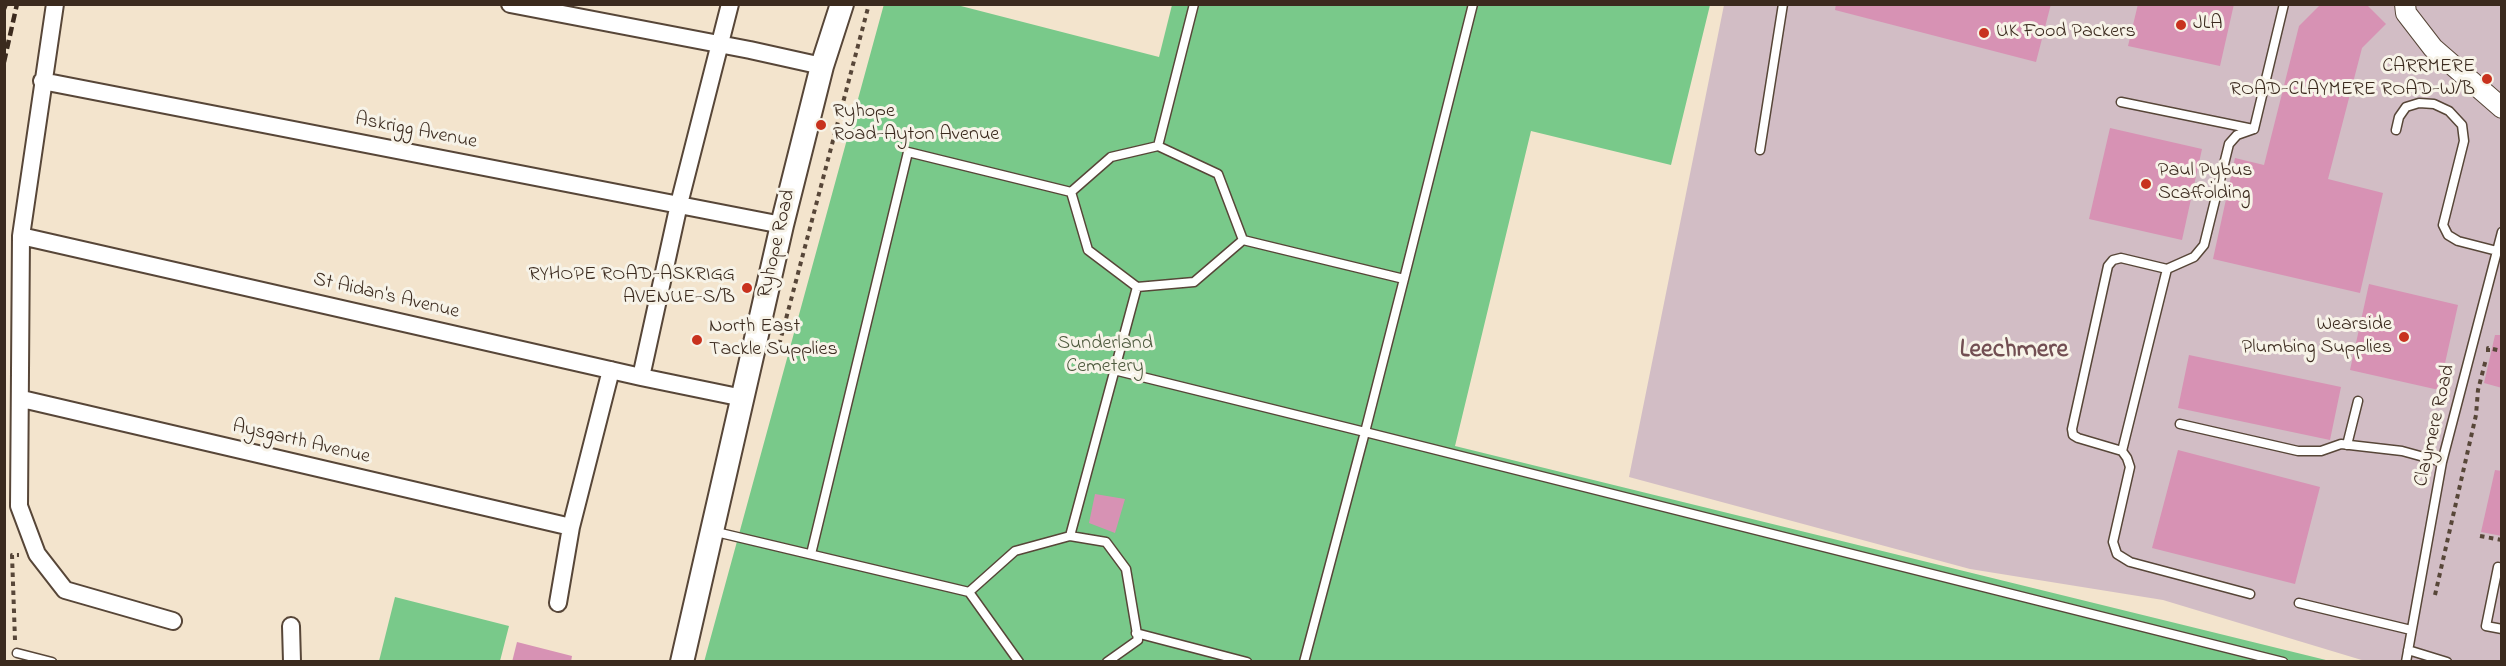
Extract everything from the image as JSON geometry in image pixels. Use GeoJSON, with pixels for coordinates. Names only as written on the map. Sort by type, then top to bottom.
{"type":"FeatureCollection","features":[{"type":"Feature","properties":{"kind":"main road","name":"Ryhope Road"},"geometry":{"type":"LineString","coordinates":[[682,662],[782,225],[822,66],[842,4]]}},
{"type":"Feature","properties":{"kind":"street"},"geometry":{"type":"LineString","coordinates":[[55,4],[21,236],[20,506],[37,554],[65,590],[173,621]]}},
{"type":"Feature","properties":{"kind":"street"},"geometry":{"type":"LineString","coordinates":[[510,4],[822,66]]}},
{"type":"Feature","properties":{"kind":"street"},"geometry":{"type":"LineString","coordinates":[[641,377],[679,204],[729,4]]}},
{"type":"Feature","properties":{"kind":"street"},"geometry":{"type":"LineString","coordinates":[[2405,4],[2406,13],[2433,48],[2502,108]]}},
{"type":"Feature","properties":{"kind":"street","name":"Askrigg Avenue"},"geometry":{"type":"LineString","coordinates":[[42,81],[782,225]]}},
{"type":"Feature","properties":{"kind":"street","name":"St Aidan's Avenue"},"geometry":{"type":"LineString","coordinates":[[21,236],[641,377],[743,398]]}},
{"type":"Feature","properties":{"kind":"street"},"geometry":{"type":"LineString","coordinates":[[558,603],[571,527],[611,370]]}},
{"type":"Feature","properties":{"kind":"street","name":"Aysgarth Avenue"},"geometry":{"type":"LineString","coordinates":[[22,399],[571,527]]}},
{"type":"Feature","properties":{"kind":"street"},"geometry":{"type":"LineString","coordinates":[[291,626],[292,662]]}},
{"type":"Feature","properties":{"kind":"lane"},"geometry":{"type":"LineString","coordinates":[[1158,146],[1194,4]]}},
{"type":"Feature","properties":{"kind":"lane"},"geometry":{"type":"LineString","coordinates":[[1304,662],[1365,432],[1473,4]]}},
{"type":"Feature","properties":{"kind":"lane"},"geometry":{"type":"LineString","coordinates":[[1760,150],[1783,4]]}},
{"type":"Feature","properties":{"kind":"lane"},"geometry":{"type":"LineString","coordinates":[[2254,129],[2284,4]]}},
{"type":"Feature","properties":{"kind":"lane"},"geometry":{"type":"LineString","coordinates":[[2121,102],[2254,129]]}},
{"type":"Feature","properties":{"kind":"lane"},"geometry":{"type":"LineString","coordinates":[[2396,130],[2399,117],[2406,107],[2419,103],[2434,104],[2449,111],[2462,124],[2464,141],[2443,225],[2448,235],[2458,241],[2497,250]]}},
{"type":"Feature","properties":{"kind":"lane"},"geometry":{"type":"LineString","coordinates":[[2122,451],[2078,438],[2073,435],[2072,429],[2108,266],[2113,260],[2121,258],[2167,268],[2194,257],[2204,245],[2229,144],[2237,135],[2254,129]]}},
{"type":"Feature","properties":{"kind":"lane"},"geometry":{"type":"LineString","coordinates":[[1071,192],[1111,157],[1158,146],[1218,174],[1243,240]]}},
{"type":"Feature","properties":{"kind":"lane"},"geometry":{"type":"LineString","coordinates":[[811,554],[908,152],[1071,192]]}},
{"type":"Feature","properties":{"kind":"lane"},"geometry":{"type":"LineString","coordinates":[[1071,192],[1088,250],[1137,287],[1194,282],[1243,240]]}},
{"type":"Feature","properties":{"kind":"lane","name":"Claymere Road"},"geometry":{"type":"LineString","coordinates":[[2406,662],[2442,462],[2502,232]]}},
{"type":"Feature","properties":{"kind":"lane"},"geometry":{"type":"LineString","coordinates":[[1243,240],[1404,279]]}},
{"type":"Feature","properties":{"kind":"lane"},"geometry":{"type":"LineString","coordinates":[[2167,268],[2122,451],[2130,467],[2113,542],[2117,554],[2130,562],[2250,594]]}},
{"type":"Feature","properties":{"kind":"lane"},"geometry":{"type":"LineString","coordinates":[[1070,536],[1137,287]]}},
{"type":"Feature","properties":{"kind":"lane"},"geometry":{"type":"LineString","coordinates":[[1114,370],[2283,662]]}},
{"type":"Feature","properties":{"kind":"lane"},"geometry":{"type":"LineString","coordinates":[[2347,444],[2358,401]]}},
{"type":"Feature","properties":{"kind":"lane"},"geometry":{"type":"LineString","coordinates":[[2180,424],[2298,451],[2321,451],[2347,444],[2402,451],[2442,462]]}},
{"type":"Feature","properties":{"kind":"lane"},"geometry":{"type":"LineString","coordinates":[[711,531],[969,592],[1019,662]]}},
{"type":"Feature","properties":{"kind":"lane"},"geometry":{"type":"LineString","coordinates":[[969,592],[1015,551],[1070,536],[1106,542],[1126,569],[1138,640],[1107,662]]}},
{"type":"Feature","properties":{"kind":"lane"},"geometry":{"type":"LineString","coordinates":[[2502,568],[2498,567],[2486,626],[2502,629]]}},
{"type":"Feature","properties":{"kind":"lane"},"geometry":{"type":"LineString","coordinates":[[2299,603],[2411,630]]}},
{"type":"Feature","properties":{"kind":"lane"},"geometry":{"type":"LineString","coordinates":[[1136,633],[1247,662]]}},
{"type":"Feature","properties":{"kind":"lane"},"geometry":{"type":"LineString","coordinates":[[2408,650],[2447,662]]}},
{"type":"Feature","properties":{"kind":"lane"},"geometry":{"type":"LineString","coordinates":[[17,653],[52,662]]}},
{"type":"Feature","properties":{"kind":"path"},"geometry":{"type":"LineString","coordinates":[[775,362],[869,4]]}},
{"type":"Feature","properties":{"kind":"path"},"geometry":{"type":"LineString","coordinates":[[2433,604],[2476,415],[2478,390],[2488,348],[2502,351]]}},
{"type":"Feature","properties":{"kind":"path"},"geometry":{"type":"LineString","coordinates":[[2480,536],[2502,540]]}},
{"type":"Feature","properties":{"kind":"path"},"geometry":{"type":"LineString","coordinates":[[17,653],[12,555],[37,554]]}},
{"type":"Feature","properties":{"kind":"shaded area"},"geometry":{"type":"Polygon","coordinates":[[[1724,5],[2501,5],[2501,661],[2365,661],[2163,600],[1970,569],[1629,477],[1724,5]]]}},
{"type":"Feature","properties":{"kind":"green space","name":"Sunderland Cemetery"},"geometry":{"type":"Polygon","coordinates":[[[884,4],[957,5],[1159,57],[1172,5],[1710,5],[1671,165],[1531,131],[1455,446],[2330,661],[704,662],[884,4]]]}},
{"type":"Feature","properties":{"kind":"green space"},"geometry":{"type":"Polygon","coordinates":[[[395,597],[509,626],[500,661],[379,661],[395,597]]]}},
{"type":"Feature","properties":{"kind":"building","name":"UK Food Packers"},"geometry":{"type":"Polygon","coordinates":[[[1836,4],[2051,4],[2036,62],[1835,10],[1836,4]]]}},
{"type":"Feature","properties":{"kind":"building","name":"JLA"},"geometry":{"type":"Polygon","coordinates":[[[2138,4],[2234,4],[2220,66],[2128,46],[2138,4]]]}},
{"type":"Feature","properties":{"kind":"building"},"geometry":{"type":"Polygon","coordinates":[[[2321,4],[2366,4],[2386,24],[2362,48],[2328,179],[2383,193],[2360,293],[2213,259],[2235,158],[2264,165],[2299,26],[2321,4]]]}},
{"type":"Feature","properties":{"kind":"building","name":"Paul Pybus Scaffolding"},"geometry":{"type":"Polygon","coordinates":[[[2110,128],[2202,149],[2182,240],[2089,219],[2110,128]]]}},
{"type":"Feature","properties":{"kind":"building","name":"Wearside Plumbing Supplies"},"geometry":{"type":"Polygon","coordinates":[[[2369,284],[2458,305],[2439,390],[2350,370],[2369,284]]]}},
{"type":"Feature","properties":{"kind":"building"},"geometry":{"type":"Polygon","coordinates":[[[2495,335],[2502,335],[2502,388],[2484,383],[2495,335]]]}},
{"type":"Feature","properties":{"kind":"building"},"geometry":{"type":"Polygon","coordinates":[[[2189,355],[2341,387],[2330,440],[2178,408],[2189,355]]]}},
{"type":"Feature","properties":{"kind":"building"},"geometry":{"type":"Polygon","coordinates":[[[2178,450],[2320,487],[2295,584],[2152,548],[2178,450]]]}},
{"type":"Feature","properties":{"kind":"building"},"geometry":{"type":"Polygon","coordinates":[[[2495,470],[2502,471],[2502,536],[2481,532],[2495,470]]]}},
{"type":"Feature","properties":{"kind":"building"},"geometry":{"type":"Polygon","coordinates":[[[1095,494],[1125,499],[1115,533],[1089,523],[1095,494]]]}},
{"type":"Feature","properties":{"kind":"building"},"geometry":{"type":"Polygon","coordinates":[[[517,642],[572,656],[571,662],[512,662],[517,642]]]}},
{"type":"Feature","properties":{"kind":"railway"},"geometry":{"type":"LineString","coordinates":[[4,9],[6,4]]}},
{"type":"Feature","properties":{"kind":"railway"},"geometry":{"type":"LineString","coordinates":[[4,62],[17,4]]}},
{"type":"Feature","properties":{"kind":"place","name":"JLA"},"geometry":{"type":"Point","coordinates":[2181,25]}},
{"type":"Feature","properties":{"kind":"place","name":"UK Food Packers"},"geometry":{"type":"Point","coordinates":[1984,33]}},
{"type":"Feature","properties":{"kind":"place","name":"CARRMERE ROAD-CLAYMERE ROAD-W/B"},"geometry":{"type":"Point","coordinates":[2487,79]}},
{"type":"Feature","properties":{"kind":"place","name":"Ryhope Road-Ayton Avenue"},"geometry":{"type":"Point","coordinates":[821,125]}},
{"type":"Feature","properties":{"kind":"place","name":"Paul Pybus Scaffolding"},"geometry":{"type":"Point","coordinates":[2146,184]}},
{"type":"Feature","properties":{"kind":"place","name":"RYHOPE ROAD-ASKRIGG AVENUE-S/B"},"geometry":{"type":"Point","coordinates":[747,288]}},
{"type":"Feature","properties":{"kind":"place","name":"Wearside Plumbing Supplies"},"geometry":{"type":"Point","coordinates":[2404,337]}},
{"type":"Feature","properties":{"kind":"place","name":"North East Tackle Supplies"},"geometry":{"type":"Point","coordinates":[697,340]}},
{"type":"Feature","properties":{"kind":"district","name":"Leechmere"},"geometry":{"type":"Point","coordinates":[2014,352]}}]}
